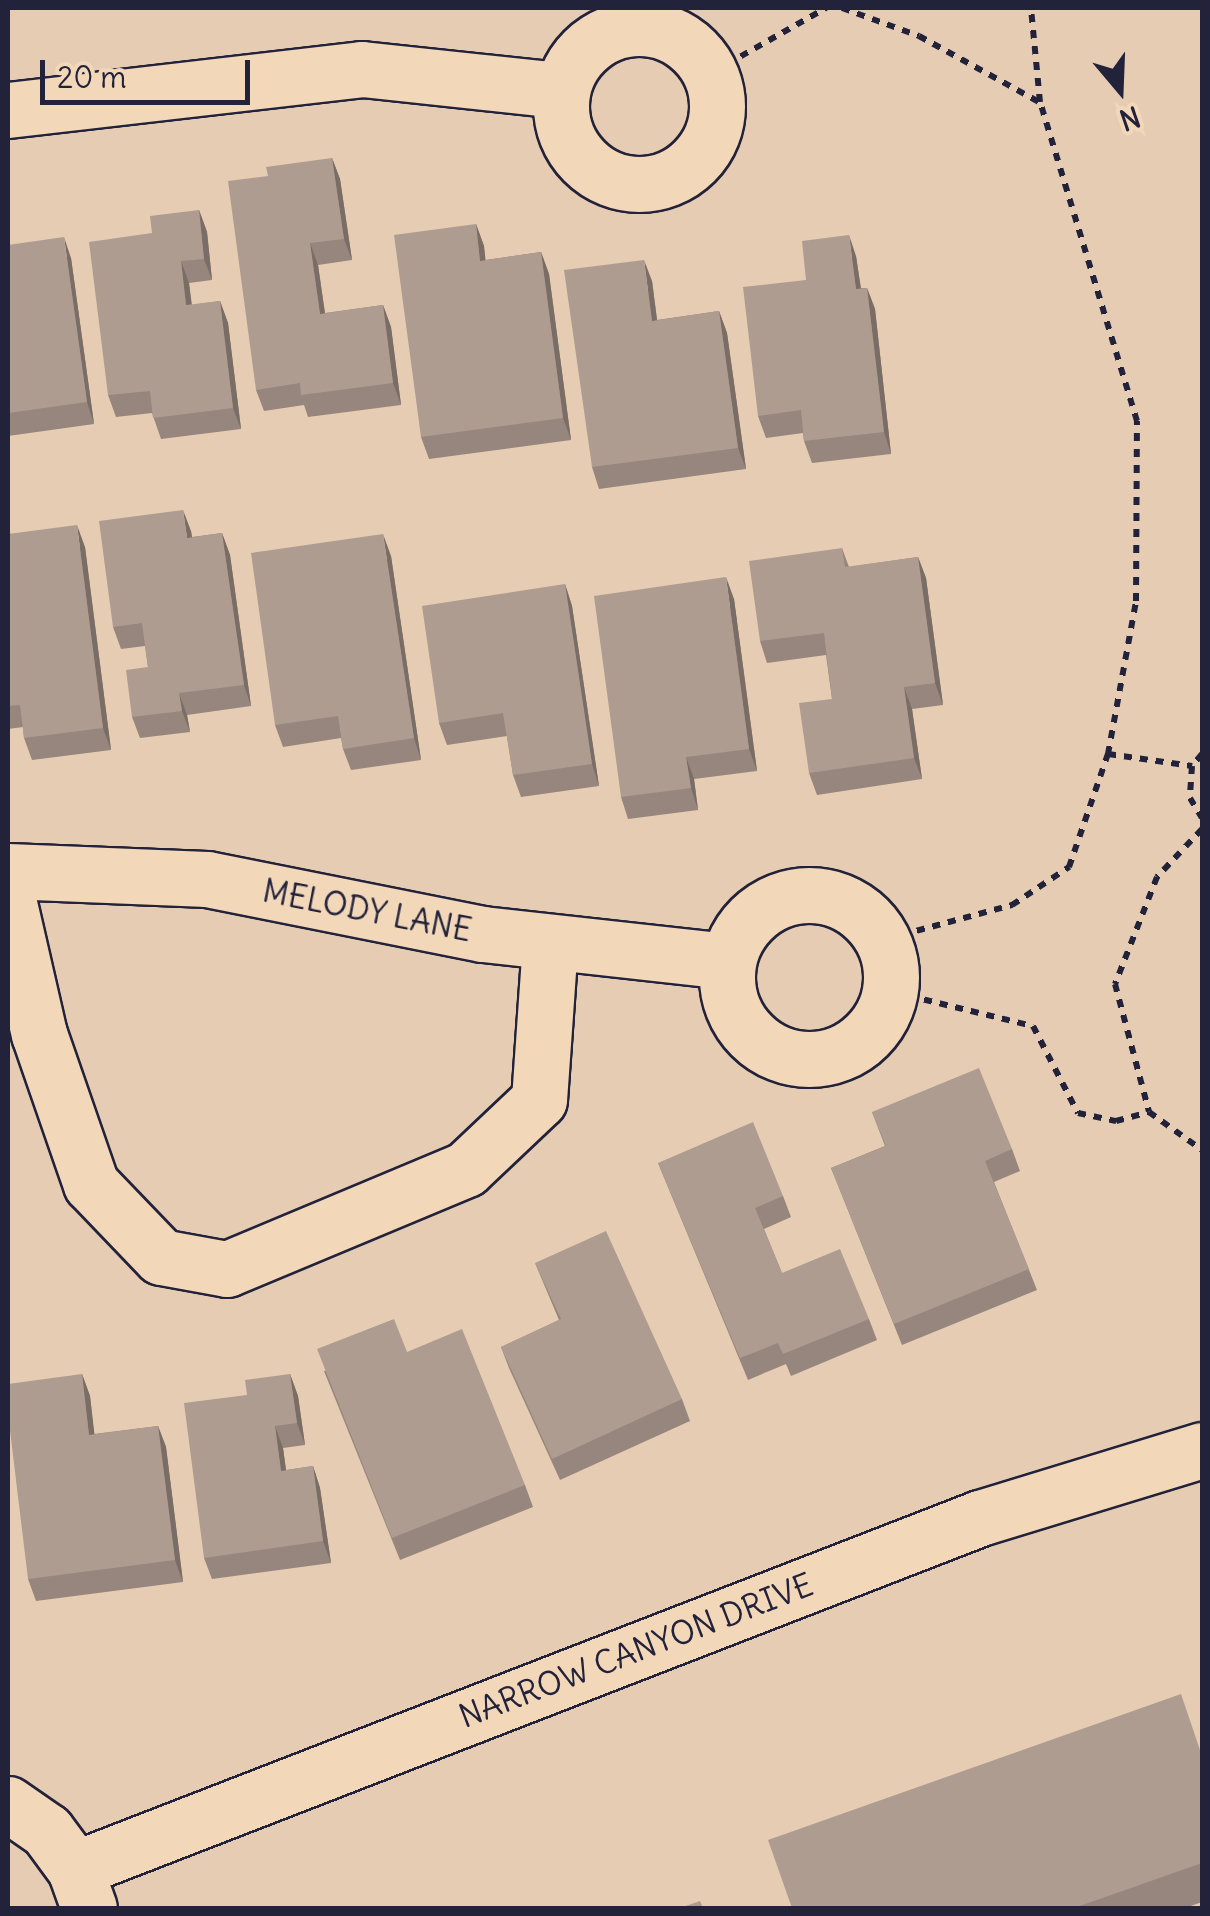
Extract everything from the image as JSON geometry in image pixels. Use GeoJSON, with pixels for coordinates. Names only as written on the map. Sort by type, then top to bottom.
{"type":"FeatureCollection","features":[{"type":"Feature","properties":{"kind":"street"},"geometry":{"type":"LineString","coordinates":[[630,26],[679,36],[712,72],[719,120],[695,164],[649,185],[600,176],[567,140],[560,90],[584,47],[630,26]]}},
{"type":"Feature","properties":{"kind":"street"},"geometry":{"type":"LineString","coordinates":[[8,110],[362,68],[560,90]]}},
{"type":"Feature","properties":{"kind":"street","name":"MELODY LANE"},"geometry":{"type":"LineString","coordinates":[[8,872],[207,879],[550,944],[726,962]]}},
{"type":"Feature","properties":{"kind":"street"},"geometry":{"type":"LineString","coordinates":[[798,892],[850,902],[886,940],[893,992],[868,1038],[820,1061],[768,1052],[732,1013],[726,962],[751,914],[798,892]]}},
{"type":"Feature","properties":{"kind":"street"},"geometry":{"type":"LineString","coordinates":[[8,899],[40,1034],[91,1184],[160,1257],[226,1269],[466,1169],[540,1100],[550,944]]}},
{"type":"Feature","properties":{"kind":"street","name":"NARROW CANYON DRIVE"},"geometry":{"type":"LineString","coordinates":[[82,1889],[980,1518],[1202,1450]]}},
{"type":"Feature","properties":{"kind":"street"},"geometry":{"type":"LineString","coordinates":[[8,1804],[47,1831],[82,1889]]}},
{"type":"Feature","properties":{"kind":"path"},"geometry":{"type":"LineString","coordinates":[[712,72],[826,8]]}},
{"type":"Feature","properties":{"kind":"path"},"geometry":{"type":"LineString","coordinates":[[842,8],[918,36],[1040,102]]}},
{"type":"Feature","properties":{"kind":"path"},"geometry":{"type":"LineString","coordinates":[[886,940],[1012,905],[1069,867],[1108,754],[1136,601],[1137,421],[1040,102],[1031,8]]}},
{"type":"Feature","properties":{"kind":"path"},"geometry":{"type":"LineString","coordinates":[[1108,754],[1192,766]]}},
{"type":"Feature","properties":{"kind":"path"},"geometry":{"type":"LineString","coordinates":[[1202,754],[1192,766],[1190,798],[1202,818]]}},
{"type":"Feature","properties":{"kind":"path"},"geometry":{"type":"LineString","coordinates":[[1202,828],[1157,877],[1115,984],[1149,1112],[1202,1150]]}},
{"type":"Feature","properties":{"kind":"path"},"geometry":{"type":"LineString","coordinates":[[893,992],[1033,1026],[1078,1114],[1116,1121],[1149,1112]]}},
{"type":"Feature","properties":{"kind":"building"},"geometry":{"type":"Polygon","coordinates":[[[332,158],[344,239],[310,243],[320,314],[383,305],[393,383],[301,395],[300,383],[256,390],[228,181],[268,176],[266,167],[332,158]]]}},
{"type":"Feature","properties":{"kind":"building"},"geometry":{"type":"Polygon","coordinates":[[[199,210],[204,259],[181,261],[186,305],[220,301],[233,408],[153,418],[150,391],[108,395],[89,242],[152,233],[150,216],[199,210]]]}},
{"type":"Feature","properties":{"kind":"building"},"geometry":{"type":"Polygon","coordinates":[[[476,224],[480,261],[541,252],[563,418],[421,437],[394,235],[476,224]]]}},
{"type":"Feature","properties":{"kind":"building"},"geometry":{"type":"Polygon","coordinates":[[[849,235],[856,289],[867,288],[884,432],[804,441],[801,410],[758,416],[743,287],[806,280],[802,241],[849,235]]]}},
{"type":"Feature","properties":{"kind":"building"},"geometry":{"type":"Polygon","coordinates":[[[64,237],[87,402],[8,413],[8,245],[64,237]]]}},
{"type":"Feature","properties":{"kind":"building"},"geometry":{"type":"Polygon","coordinates":[[[644,260],[652,321],[719,311],[738,448],[592,467],[564,270],[644,260]]]}},
{"type":"Feature","properties":{"kind":"building"},"geometry":{"type":"Polygon","coordinates":[[[183,510],[187,538],[222,533],[244,685],[179,693],[182,711],[132,717],[126,670],[148,667],[142,623],[113,627],[99,521],[183,510]]]}},
{"type":"Feature","properties":{"kind":"building"},"geometry":{"type":"Polygon","coordinates":[[[77,525],[103,728],[24,738],[20,705],[8,706],[8,534],[77,525]]]}},
{"type":"Feature","properties":{"kind":"building"},"geometry":{"type":"Polygon","coordinates":[[[383,534],[414,738],[343,749],[338,716],[275,725],[251,553],[383,534]]]}},
{"type":"Feature","properties":{"kind":"building"},"geometry":{"type":"Polygon","coordinates":[[[842,548],[845,567],[918,557],[935,683],[904,687],[914,758],[809,773],[799,703],[832,699],[824,633],[760,641],[749,561],[842,548]]]}},
{"type":"Feature","properties":{"kind":"building"},"geometry":{"type":"Polygon","coordinates":[[[726,577],[749,749],[686,757],[691,788],[621,797],[594,596],[726,577]]]}},
{"type":"Feature","properties":{"kind":"building"},"geometry":{"type":"Polygon","coordinates":[[[565,584],[592,764],[513,775],[503,713],[439,723],[422,606],[565,584]]]}},
{"type":"Feature","properties":{"kind":"building"},"geometry":{"type":"Polygon","coordinates":[[[979,1068],[1012,1149],[985,1161],[1029,1269],[894,1324],[831,1168],[886,1146],[872,1112],[979,1068]]]}},
{"type":"Feature","properties":{"kind":"building"},"geometry":{"type":"Polygon","coordinates":[[[753,1122],[783,1196],[755,1208],[782,1273],[840,1249],[869,1319],[783,1354],[778,1343],[740,1358],[658,1163],[753,1122]]]}},
{"type":"Feature","properties":{"kind":"building"},"geometry":{"type":"Polygon","coordinates":[[[606,1231],[682,1399],[552,1459],[501,1347],[561,1319],[535,1263],[606,1231]]]}},
{"type":"Feature","properties":{"kind":"building"},"geometry":{"type":"Polygon","coordinates":[[[394,1319],[407,1352],[462,1329],[525,1485],[392,1538],[317,1349],[394,1319]]]}},
{"type":"Feature","properties":{"kind":"building"},"geometry":{"type":"Polygon","coordinates":[[[82,1374],[89,1435],[158,1426],[175,1560],[28,1579],[8,1414],[8,1384],[82,1374]]]}},
{"type":"Feature","properties":{"kind":"building"},"geometry":{"type":"Polygon","coordinates":[[[290,1374],[297,1423],[275,1426],[281,1471],[313,1466],[323,1541],[204,1558],[184,1403],[247,1395],[245,1380],[290,1374]]]}},
{"type":"Feature","properties":{"kind":"building"},"geometry":{"type":"Polygon","coordinates":[[[1181,1694],[1202,1756],[1202,1863],[1074,1908],[792,1908],[768,1840],[1181,1694]]]}},
{"type":"Feature","properties":{"kind":"building"},"geometry":{"type":"Polygon","coordinates":[[[700,1901],[703,1908],[680,1908],[700,1901]]]}}]}
